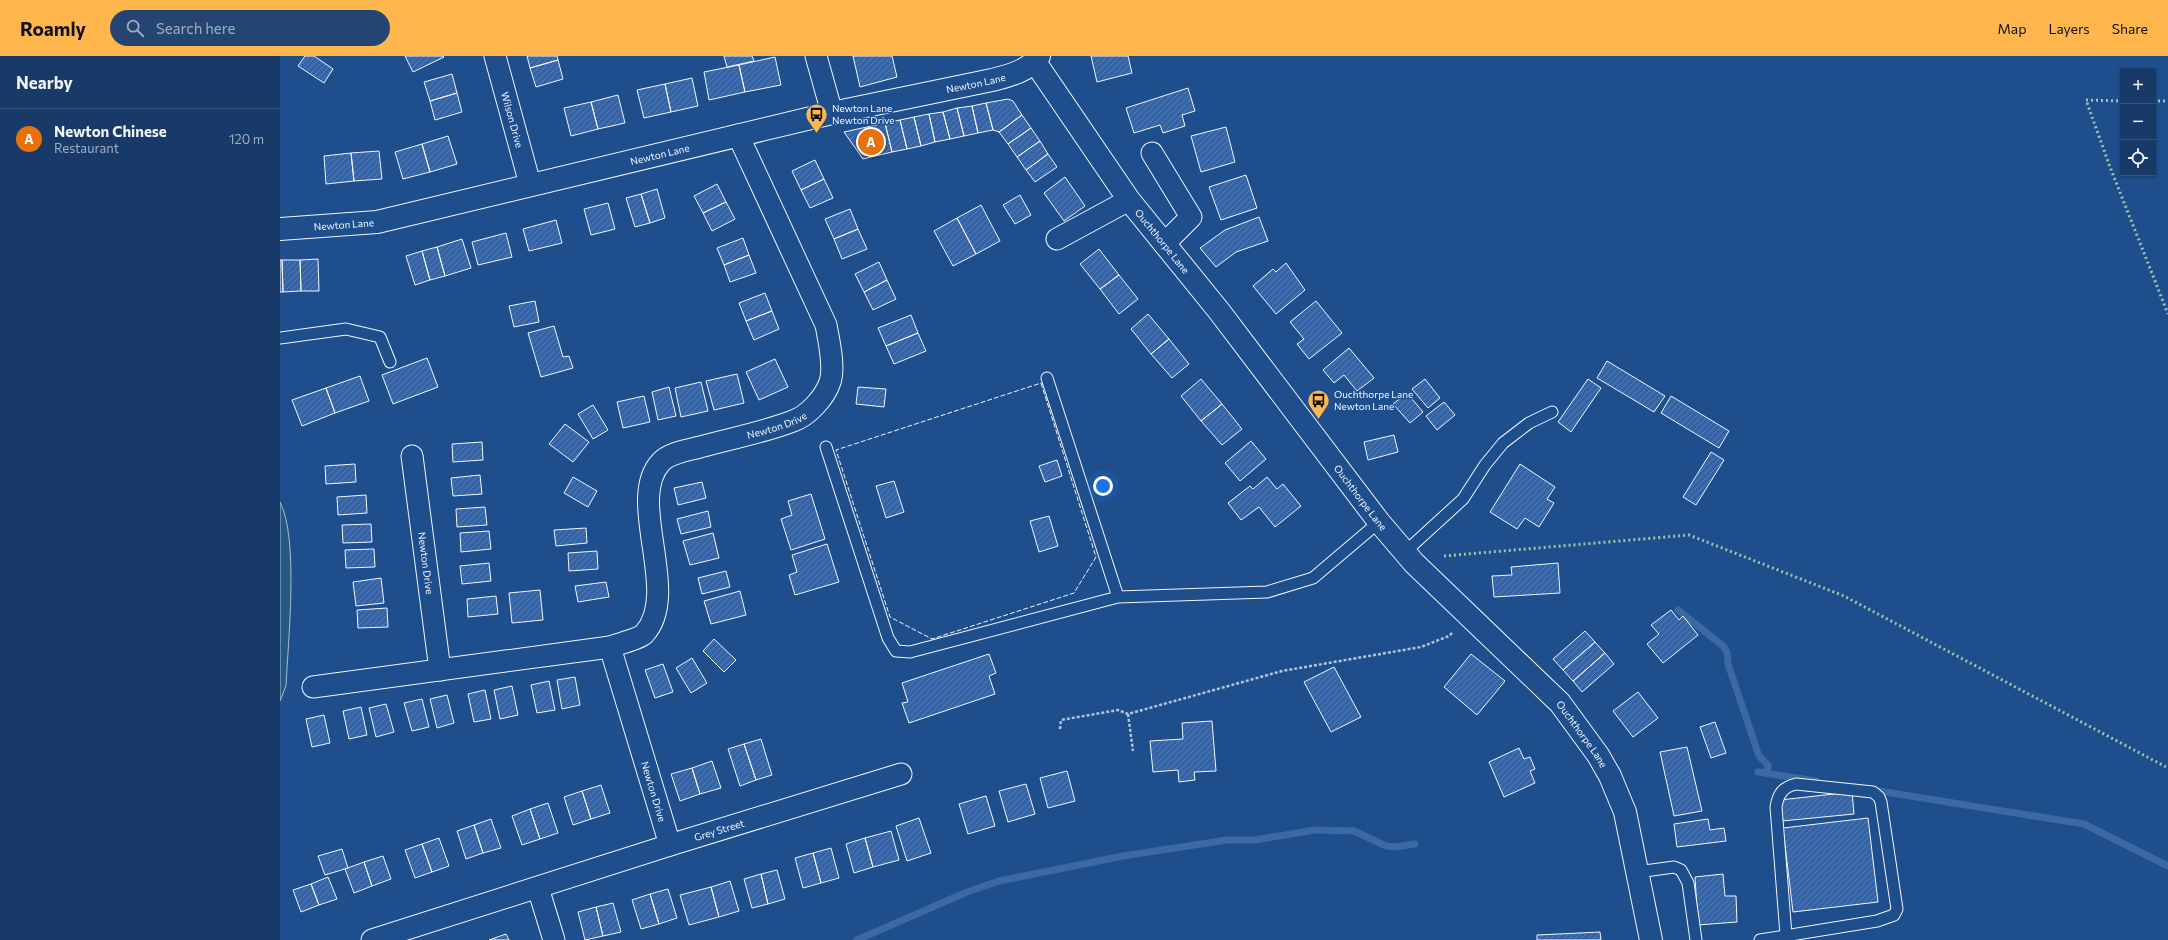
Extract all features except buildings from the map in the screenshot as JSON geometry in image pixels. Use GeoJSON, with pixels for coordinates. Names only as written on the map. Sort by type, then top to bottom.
{"type":"FeatureCollection","features":[{"type":"Feature","properties":{"kind":"street","name":"Wilson Drive"},"geometry":{"type":"LineString","coordinates":[[495,56],[530,184]]}},
{"type":"Feature","properties":{"kind":"street"},"geometry":{"type":"LineString","coordinates":[[816,56],[832,113]]}},
{"type":"Feature","properties":{"kind":"street","name":"Newton Lane"},"geometry":{"type":"LineString","coordinates":[[280,229],[377,222],[530,184],[832,113],[992,80],[1014,74],[1037,59]]}},
{"type":"Feature","properties":{"kind":"street","name":"Ouchthorpe Lane"},"geometry":{"type":"LineString","coordinates":[[1037,59],[1129,200],[1219,311],[1379,522],[1405,552],[1560,704],[1598,755],[1610,776],[1625,812],[1651,940]]}},
{"type":"Feature","properties":{"kind":"street","name":"Newton Drive"},"geometry":{"type":"LineString","coordinates":[[312,687],[610,647],[643,635],[655,617],[657,590],[649,496],[652,477],[661,461],[680,452],[795,421],[815,405],[830,382],[831,355],[826,325],[738,135]]}},
{"type":"Feature","properties":{"kind":"street"},"geometry":{"type":"LineString","coordinates":[[1152,153],[1191,217],[1164,244]]}},
{"type":"Feature","properties":{"kind":"street"},"geometry":{"type":"LineString","coordinates":[[1057,239],[1129,200]]}},
{"type":"Feature","properties":{"kind":"street","name":"Newton Drive"},"geometry":{"type":"LineString","coordinates":[[412,456],[440,670]]}},
{"type":"Feature","properties":{"kind":"street","name":"Newton Drive"},"geometry":{"type":"LineString","coordinates":[[610,647],[670,845]]}},
{"type":"Feature","properties":{"kind":"street","name":"Grey Street"},"geometry":{"type":"LineString","coordinates":[[372,940],[670,845],[901,774]]}},
{"type":"Feature","properties":{"kind":"street"},"geometry":{"type":"LineString","coordinates":[[538,888],[554,940]]}},
{"type":"Feature","properties":{"kind":"lane"},"geometry":{"type":"LineString","coordinates":[[280,338],[346,329],[380,337],[390,362]]}},
{"type":"Feature","properties":{"kind":"lane"},"geometry":{"type":"LineString","coordinates":[[1047,378],[1118,597]]}},
{"type":"Feature","properties":{"kind":"lane"},"geometry":{"type":"LineString","coordinates":[[1405,552],[1463,499],[1485,465],[1503,443],[1529,423],[1552,412]]}},
{"type":"Feature","properties":{"kind":"lane"},"geometry":{"type":"LineString","coordinates":[[826,447],[888,638],[896,651],[910,652],[1118,597],[1267,592],[1313,578],[1379,522]]}},
{"type":"Feature","properties":{"kind":"lane"},"geometry":{"type":"LineString","coordinates":[[1760,940],[1877,921],[1894,915],[1897,909],[1881,802],[1879,797],[1873,792],[1796,784],[1788,786],[1780,793],[1776,807],[1786,935]]}},
{"type":"Feature","properties":{"kind":"lane"},"geometry":{"type":"LineString","coordinates":[[1637,872],[1674,867],[1682,870],[1688,883],[1696,940]]}},
{"type":"Feature","properties":{"kind":"path"},"geometry":{"type":"LineString","coordinates":[[1060,729],[1061,720],[1118,710],[1128,714],[1282,671],[1421,647],[1449,636],[1469,615]]}},
{"type":"Feature","properties":{"kind":"path"},"geometry":{"type":"LineString","coordinates":[[1128,714],[1133,751]]}},
{"type":"Feature","properties":{"kind":"shaded area"},"geometry":{"type":"Polygon","coordinates":[[[280,502],[286,519],[289,540],[291,591],[286,686],[280,701],[280,502]]]}},
{"type":"Feature","properties":{"kind":"waterway"},"geometry":{"type":"LineString","coordinates":[[1678,610],[1723,646],[1727,652],[1728,664],[1759,756],[1768,765],[1767,773]]}},
{"type":"Feature","properties":{"kind":"waterway"},"geometry":{"type":"LineString","coordinates":[[1758,772],[1816,781]]}},
{"type":"Feature","properties":{"kind":"waterway"},"geometry":{"type":"LineString","coordinates":[[1873,790],[2084,824],[2168,866]]}},
{"type":"Feature","properties":{"kind":"waterway"},"geometry":{"type":"LineString","coordinates":[[857,940],[967,892],[999,881],[1123,856],[1227,840],[1255,840],[1315,830],[1354,831],[1386,846],[1395,847],[1415,844]]}},
{"type":"Feature","properties":{"kind":"hedge"},"geometry":{"type":"LineString","coordinates":[[2120,101],[2086,100],[2110,167],[2168,314]]}},
{"type":"Feature","properties":{"kind":"hedge"},"geometry":{"type":"LineString","coordinates":[[2156,101],[2168,101]]}},
{"type":"Feature","properties":{"kind":"hedge"},"geometry":{"type":"LineString","coordinates":[[1444,556],[1689,535],[1844,596],[2168,768]]}},
{"type":"Feature","properties":{"kind":"fence"},"geometry":{"type":"LineString","coordinates":[[1041,383],[1096,557],[1074,593],[932,639],[890,617],[836,450],[1041,383]]}},
{"type":"Feature","properties":{"kind":"place","name":"Newton Lane Newton Drive"},"geometry":{"type":"Point","coordinates":[817,134]}},
{"type":"Feature","properties":{"kind":"place","name":"Newton Chinese"},"geometry":{"type":"Point","coordinates":[871,142]}},
{"type":"Feature","properties":{"kind":"place","name":"Ouchthorpe Lane Newton Lane"},"geometry":{"type":"Point","coordinates":[1318,420]}}]}
